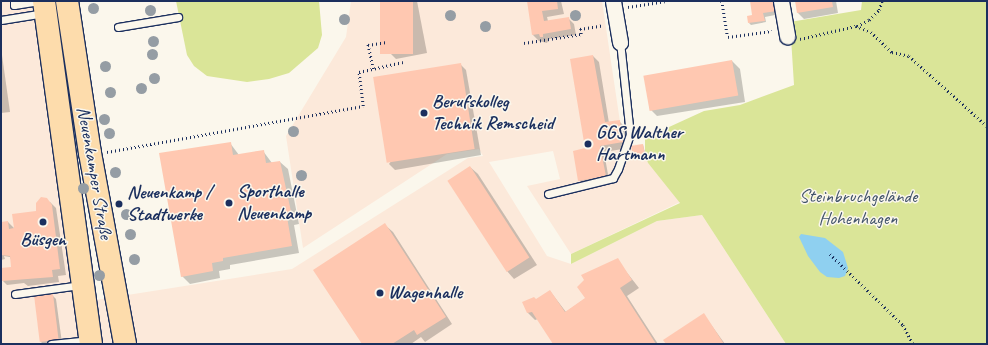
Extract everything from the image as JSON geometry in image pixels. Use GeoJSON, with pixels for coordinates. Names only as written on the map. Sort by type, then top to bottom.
{"type":"FeatureCollection","features":[{"type":"Feature","properties":{"kind":"main road","name":"Neuenkamper Straße"},"geometry":{"type":"LineString","coordinates":[[67,1],[90,154],[125,344]]}},
{"type":"Feature","properties":{"kind":"main road","name":"Neuenkamper Straße"},"geometry":{"type":"LineString","coordinates":[[42,5],[91,342]]}},
{"type":"Feature","properties":{"kind":"street"},"geometry":{"type":"LineString","coordinates":[[781,1],[787,33]]}},
{"type":"Feature","properties":{"kind":"street"},"geometry":{"type":"LineString","coordinates":[[614,5],[620,42]]}},
{"type":"Feature","properties":{"kind":"lane"},"geometry":{"type":"LineString","coordinates":[[14,1],[14,5],[42,5]]}},
{"type":"Feature","properties":{"kind":"lane"},"geometry":{"type":"LineString","coordinates":[[1,20],[42,5]]}},
{"type":"Feature","properties":{"kind":"lane"},"geometry":{"type":"LineString","coordinates":[[118,27],[178,17]]}},
{"type":"Feature","properties":{"kind":"lane"},"geometry":{"type":"LineString","coordinates":[[548,194],[613,178],[618,169],[630,135],[620,42]]}},
{"type":"Feature","properties":{"kind":"lane"},"geometry":{"type":"LineString","coordinates":[[15,294],[83,284]]}},
{"type":"Feature","properties":{"kind":"lane"},"geometry":{"type":"LineString","coordinates":[[52,344],[91,342]]}},
{"type":"Feature","properties":{"kind":"path"},"geometry":{"type":"LineString","coordinates":[[614,5],[665,1]]}},
{"type":"Feature","properties":{"kind":"path"},"geometry":{"type":"LineString","coordinates":[[722,1],[728,37],[787,33],[804,40],[856,26],[869,20],[879,10],[882,1]]}},
{"type":"Feature","properties":{"kind":"path"},"geometry":{"type":"LineString","coordinates":[[524,43],[581,34],[580,28],[604,25]]}},
{"type":"Feature","properties":{"kind":"path"},"geometry":{"type":"LineString","coordinates":[[856,26],[871,32],[892,52],[909,56],[987,126]]}},
{"type":"Feature","properties":{"kind":"path"},"geometry":{"type":"LineString","coordinates":[[373,69],[368,45],[387,42]]}},
{"type":"Feature","properties":{"kind":"path"},"geometry":{"type":"LineString","coordinates":[[103,152],[363,106],[359,72],[403,62]]}},
{"type":"Feature","properties":{"kind":"path"},"geometry":{"type":"LineString","coordinates":[[830,254],[903,325],[913,344]]}},
{"type":"Feature","properties":{"kind":"shaded area"},"geometry":{"type":"Polygon","coordinates":[[[1,1],[37,1],[83,302],[292,269],[468,158],[483,156],[479,149],[447,154],[303,248],[286,136],[346,37],[351,1],[602,1],[623,142],[631,145],[643,144],[648,163],[680,202],[571,254],[527,186],[560,179],[553,151],[489,162],[547,256],[571,264],[657,221],[702,215],[786,344],[1,344],[1,1]]]}},
{"type":"Feature","properties":{"kind":"green space"},"geometry":{"type":"Polygon","coordinates":[[[176,1],[319,1],[322,35],[318,48],[289,73],[269,79],[247,82],[207,76],[194,66],[187,55],[176,1]]]}},
{"type":"Feature","properties":{"kind":"green space","name":"Steinbruchgelände Hohenhagen"},"geometry":{"type":"Polygon","coordinates":[[[862,1],[987,1],[987,344],[786,344],[702,215],[657,221],[571,264],[571,254],[680,203],[648,163],[645,155],[645,138],[704,111],[740,105],[794,85],[790,22],[861,10],[862,1]]]}},
{"type":"Feature","properties":{"kind":"water"},"geometry":{"type":"Polygon","coordinates":[[[801,234],[825,238],[843,252],[848,268],[845,276],[839,278],[827,277],[820,272],[808,256],[799,237],[801,234]]]}},
{"type":"Feature","properties":{"kind":"building","name":"Berufskolleg Technik Remscheid"},"geometry":{"type":"Polygon","coordinates":[[[380,1],[413,1],[413,54],[380,54],[380,1]]]}},
{"type":"Feature","properties":{"kind":"building","name":"Berufskolleg Technik Remscheid"},"geometry":{"type":"Polygon","coordinates":[[[527,1],[557,1],[558,9],[542,11],[544,21],[569,17],[571,29],[543,34],[543,37],[540,37],[539,34],[532,35],[527,1]]]}},
{"type":"Feature","properties":{"kind":"building"},"geometry":{"type":"Polygon","coordinates":[[[750,1],[775,1],[777,11],[763,13],[765,21],[748,23],[747,16],[752,15],[750,1]]]}},
{"type":"Feature","properties":{"kind":"building"},"geometry":{"type":"Polygon","coordinates":[[[795,1],[832,1],[833,7],[797,13],[795,1]]]}},
{"type":"Feature","properties":{"kind":"building"},"geometry":{"type":"Polygon","coordinates":[[[593,55],[605,122],[620,120],[623,142],[600,146],[606,176],[578,181],[573,151],[585,148],[570,59],[593,55]]]}},
{"type":"Feature","properties":{"kind":"building"},"geometry":{"type":"Polygon","coordinates":[[[732,60],[738,95],[650,111],[643,76],[732,60]]]}},
{"type":"Feature","properties":{"kind":"building","name":"Berufskolleg Technik Remscheid"},"geometry":{"type":"Polygon","coordinates":[[[461,63],[475,149],[387,163],[373,77],[461,63]]]}},
{"type":"Feature","properties":{"kind":"building","name":"Sporthalle Neuenkamp"},"geometry":{"type":"Polygon","coordinates":[[[231,142],[233,155],[264,150],[266,163],[280,161],[292,216],[287,217],[292,246],[223,258],[223,261],[212,263],[213,271],[181,277],[159,153],[231,142]]]}},
{"type":"Feature","properties":{"kind":"building"},"geometry":{"type":"Polygon","coordinates":[[[643,144],[645,155],[633,157],[631,146],[643,144]]]}},
{"type":"Feature","properties":{"kind":"building","name":"Wagenhalle"},"geometry":{"type":"Polygon","coordinates":[[[470,166],[529,257],[507,272],[447,181],[470,166]]]}},
{"type":"Feature","properties":{"kind":"building"},"geometry":{"type":"Polygon","coordinates":[[[41,197],[47,198],[52,205],[60,269],[52,270],[53,277],[2,281],[1,268],[11,267],[10,256],[1,255],[1,222],[8,221],[9,229],[14,228],[12,214],[36,211],[36,203],[41,197]]]}},
{"type":"Feature","properties":{"kind":"building","name":"Wagenhalle"},"geometry":{"type":"Polygon","coordinates":[[[385,223],[446,317],[417,335],[414,330],[392,344],[362,344],[313,270],[385,223]]]}},
{"type":"Feature","properties":{"kind":"building"},"geometry":{"type":"Polygon","coordinates":[[[618,258],[632,280],[620,288],[656,344],[553,344],[532,312],[527,313],[522,302],[534,297],[536,299],[550,290],[565,312],[585,298],[577,287],[584,280],[581,275],[618,258]]]}},
{"type":"Feature","properties":{"kind":"building"},"geometry":{"type":"Polygon","coordinates":[[[53,294],[59,340],[40,342],[34,296],[53,294]]]}},
{"type":"Feature","properties":{"kind":"building"},"geometry":{"type":"Polygon","coordinates":[[[704,313],[724,344],[666,344],[663,340],[704,313]]]}},
{"type":"Feature","properties":{"kind":"place","name":"Berufskolleg Technik Remscheid"},"geometry":{"type":"Point","coordinates":[424,113]}},
{"type":"Feature","properties":{"kind":"place","name":"GGS Walther Hartmann"},"geometry":{"type":"Point","coordinates":[588,144]}},
{"type":"Feature","properties":{"kind":"place","name":"Sporthalle Neuenkamp"},"geometry":{"type":"Point","coordinates":[229,203]}},
{"type":"Feature","properties":{"kind":"place","name":"Neuenkamp / Stadtwerke"},"geometry":{"type":"Point","coordinates":[119,204]}},
{"type":"Feature","properties":{"kind":"place","name":"Büsgen"},"geometry":{"type":"Point","coordinates":[43,222]}},
{"type":"Feature","properties":{"kind":"place","name":"Wagenhalle"},"geometry":{"type":"Point","coordinates":[380,293]}}]}
